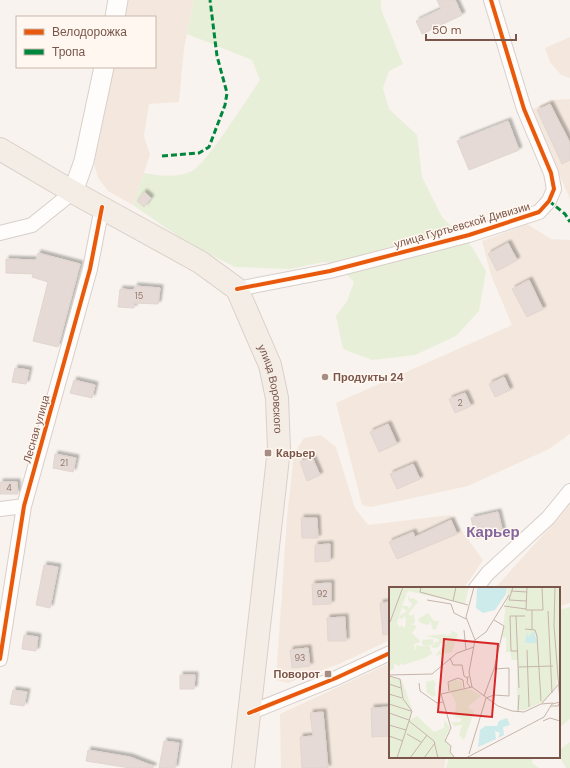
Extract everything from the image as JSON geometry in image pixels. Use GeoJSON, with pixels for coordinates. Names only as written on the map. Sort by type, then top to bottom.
{"type":"FeatureCollection","features":[{"type":"Feature","properties":{"kind":"main road"},"geometry":{"type":"LineString","coordinates":[[0,149],[73,192],[200,262],[237,289]]}},
{"type":"Feature","properties":{"kind":"main road","name":"улица Воровского"},"geometry":{"type":"LineString","coordinates":[[237,289],[270,365],[277,398],[279,449],[243,768]]}},
{"type":"Feature","properties":{"kind":"street"},"geometry":{"type":"LineString","coordinates":[[115,16],[118,0]]}},
{"type":"Feature","properties":{"kind":"street","name":"улица Гуртьевской Дивизии"},"geometry":{"type":"LineString","coordinates":[[237,289],[330,271],[469,235],[539,212],[549,201],[554,189],[551,173],[524,109],[491,0]]}},
{"type":"Feature","properties":{"kind":"street"},"geometry":{"type":"LineString","coordinates":[[0,233],[32,225],[73,192],[84,161],[104,68]]}},
{"type":"Feature","properties":{"kind":"street","name":"Лесная улица"},"geometry":{"type":"LineString","coordinates":[[0,659],[3,620],[24,506],[90,269],[102,208]]}},
{"type":"Feature","properties":{"kind":"street"},"geometry":{"type":"LineString","coordinates":[[477,587],[488,573],[548,518],[570,491]]}},
{"type":"Feature","properties":{"kind":"street"},"geometry":{"type":"LineString","coordinates":[[0,508],[24,506]]}},
{"type":"Feature","properties":{"kind":"street"},"geometry":{"type":"LineString","coordinates":[[249,713],[336,678],[389,653]]}},
{"type":"Feature","properties":{"kind":"shaded area"},"geometry":{"type":"Polygon","coordinates":[[[128,0],[194,0],[184,48],[179,102],[149,104],[144,136],[150,155],[133,205],[108,191],[98,178],[94,164],[114,68],[156,68],[156,16],[124,16],[128,0]]]}},
{"type":"Feature","properties":{"kind":"shaded area"},"geometry":{"type":"Polygon","coordinates":[[[570,37],[570,78],[561,75],[550,62],[545,48],[570,37]]]}},
{"type":"Feature","properties":{"kind":"shaded area"},"geometry":{"type":"Polygon","coordinates":[[[570,99],[570,199],[531,110],[551,100],[570,99]]]}},
{"type":"Feature","properties":{"kind":"shaded area"},"geometry":{"type":"Polygon","coordinates":[[[527,224],[551,239],[570,240],[570,434],[549,449],[468,486],[371,507],[362,505],[336,403],[512,325],[491,275],[482,241],[527,224]]]}},
{"type":"Feature","properties":{"kind":"shaded area"},"geometry":{"type":"Polygon","coordinates":[[[321,435],[336,447],[355,508],[368,525],[450,515],[483,560],[465,587],[389,587],[389,640],[339,664],[288,683],[276,680],[287,517],[294,454],[304,438],[321,435]]]}},
{"type":"Feature","properties":{"kind":"shaded area"},"geometry":{"type":"Polygon","coordinates":[[[570,505],[570,603],[560,606],[560,587],[496,587],[570,505]]]}},
{"type":"Feature","properties":{"kind":"shaded area"},"geometry":{"type":"Polygon","coordinates":[[[389,663],[389,758],[446,758],[444,768],[281,768],[280,714],[389,663]]]}},
{"type":"Feature","properties":{"kind":"green space"},"geometry":{"type":"Polygon","coordinates":[[[194,0],[381,0],[381,9],[403,64],[389,71],[383,88],[389,109],[417,135],[422,177],[442,217],[472,247],[486,271],[479,311],[456,336],[415,355],[372,360],[343,349],[336,316],[347,301],[354,282],[338,264],[323,262],[291,269],[235,267],[189,244],[133,205],[144,173],[174,176],[192,171],[198,167],[227,130],[260,80],[252,60],[187,34],[194,0]]]}},
{"type":"Feature","properties":{"kind":"green space"},"geometry":{"type":"Polygon","coordinates":[[[570,607],[570,719],[560,727],[560,610],[570,607]]]}},
{"type":"Feature","properties":{"kind":"green space"},"geometry":{"type":"Polygon","coordinates":[[[570,742],[570,768],[566,768],[560,758],[560,749],[570,742]]]}},
{"type":"Feature","properties":{"kind":"green space"},"geometry":{"type":"Polygon","coordinates":[[[449,758],[533,758],[532,763],[539,768],[446,768],[449,758]]]}},
{"type":"Feature","properties":{"kind":"building"},"geometry":{"type":"Polygon","coordinates":[[[437,0],[455,0],[462,15],[422,34],[416,21],[441,9],[437,0]]]}},
{"type":"Feature","properties":{"kind":"building"},"geometry":{"type":"Polygon","coordinates":[[[550,104],[570,143],[570,160],[562,164],[537,110],[550,104]]]}},
{"type":"Feature","properties":{"kind":"building"},"geometry":{"type":"Polygon","coordinates":[[[508,121],[519,150],[469,170],[457,141],[508,121]]]}},
{"type":"Feature","properties":{"kind":"building"},"geometry":{"type":"Polygon","coordinates":[[[144,192],[151,198],[144,207],[137,201],[144,192]]]}},
{"type":"Feature","properties":{"kind":"building"},"geometry":{"type":"Polygon","coordinates":[[[508,243],[517,260],[497,271],[488,254],[508,243]]]}},
{"type":"Feature","properties":{"kind":"building"},"geometry":{"type":"Polygon","coordinates":[[[38,253],[80,264],[58,347],[33,341],[48,282],[32,277],[33,274],[6,273],[6,259],[36,260],[38,253]]]}},
{"type":"Feature","properties":{"kind":"building"},"geometry":{"type":"Polygon","coordinates":[[[529,280],[543,309],[527,317],[512,289],[529,280]]]}},
{"type":"Feature","properties":{"kind":"building"},"geometry":{"type":"Polygon","coordinates":[[[135,286],[160,288],[158,304],[134,303],[134,308],[118,307],[120,289],[134,290],[135,286]]]}},
{"type":"Feature","properties":{"kind":"building"},"geometry":{"type":"Polygon","coordinates":[[[15,368],[29,370],[26,384],[12,382],[15,368]]]}},
{"type":"Feature","properties":{"kind":"building"},"geometry":{"type":"Polygon","coordinates":[[[504,377],[510,390],[495,397],[489,384],[504,377]]]}},
{"type":"Feature","properties":{"kind":"building"},"geometry":{"type":"Polygon","coordinates":[[[74,380],[95,385],[92,398],[70,393],[74,380]]]}},
{"type":"Feature","properties":{"kind":"building"},"geometry":{"type":"Polygon","coordinates":[[[465,393],[471,406],[455,413],[449,399],[465,393]]]}},
{"type":"Feature","properties":{"kind":"building"},"geometry":{"type":"Polygon","coordinates":[[[388,424],[397,444],[379,452],[370,432],[388,424]]]}},
{"type":"Feature","properties":{"kind":"building"},"geometry":{"type":"Polygon","coordinates":[[[55,454],[76,458],[73,472],[53,468],[55,454]]]}},
{"type":"Feature","properties":{"kind":"building"},"geometry":{"type":"Polygon","coordinates":[[[312,457],[320,475],[307,481],[300,462],[312,457]]]}},
{"type":"Feature","properties":{"kind":"building"},"geometry":{"type":"Polygon","coordinates":[[[413,464],[420,479],[397,489],[390,474],[413,464]]]}},
{"type":"Feature","properties":{"kind":"building"},"geometry":{"type":"Polygon","coordinates":[[[0,482],[17,482],[18,494],[0,494],[0,482]]]}},
{"type":"Feature","properties":{"kind":"building"},"geometry":{"type":"Polygon","coordinates":[[[498,512],[503,533],[476,539],[471,518],[498,512]]]}},
{"type":"Feature","properties":{"kind":"building"},"geometry":{"type":"Polygon","coordinates":[[[301,518],[317,518],[318,538],[302,538],[301,518]]]}},
{"type":"Feature","properties":{"kind":"building"},"geometry":{"type":"Polygon","coordinates":[[[451,520],[457,534],[397,559],[389,542],[413,532],[415,537],[451,520]]]}},
{"type":"Feature","properties":{"kind":"building"},"geometry":{"type":"Polygon","coordinates":[[[330,544],[330,561],[315,562],[315,545],[330,544]]]}},
{"type":"Feature","properties":{"kind":"building"},"geometry":{"type":"Polygon","coordinates":[[[44,565],[58,567],[50,608],[36,605],[44,565]]]}},
{"type":"Feature","properties":{"kind":"building"},"geometry":{"type":"Polygon","coordinates":[[[331,583],[331,604],[313,605],[312,584],[331,583]]]}},
{"type":"Feature","properties":{"kind":"building"},"geometry":{"type":"Polygon","coordinates":[[[389,602],[389,634],[383,635],[380,603],[389,602]]]}},
{"type":"Feature","properties":{"kind":"building"},"geometry":{"type":"Polygon","coordinates":[[[345,617],[346,641],[328,641],[327,618],[345,617]]]}},
{"type":"Feature","properties":{"kind":"building"},"geometry":{"type":"Polygon","coordinates":[[[24,635],[38,637],[36,651],[22,649],[24,635]]]}},
{"type":"Feature","properties":{"kind":"building"},"geometry":{"type":"Polygon","coordinates":[[[308,648],[310,666],[292,668],[290,650],[308,648]]]}},
{"type":"Feature","properties":{"kind":"building"},"geometry":{"type":"Polygon","coordinates":[[[180,675],[195,675],[194,689],[180,689],[180,675]]]}},
{"type":"Feature","properties":{"kind":"building"},"geometry":{"type":"Polygon","coordinates":[[[13,690],[27,692],[24,706],[10,704],[13,690]]]}},
{"type":"Feature","properties":{"kind":"building"},"geometry":{"type":"Polygon","coordinates":[[[389,707],[389,736],[372,737],[371,708],[389,707]]]}},
{"type":"Feature","properties":{"kind":"building"},"geometry":{"type":"Polygon","coordinates":[[[323,712],[328,768],[302,768],[300,737],[313,736],[310,713],[323,712]]]}},
{"type":"Feature","properties":{"kind":"building"},"geometry":{"type":"Polygon","coordinates":[[[164,741],[179,743],[175,768],[159,768],[164,741]]]}},
{"type":"Feature","properties":{"kind":"building"},"geometry":{"type":"Polygon","coordinates":[[[88,750],[130,757],[153,766],[153,768],[130,768],[86,761],[88,750]]]}},
{"type":"Feature","properties":{"kind":"marked path"},"geometry":{"type":"LineString","coordinates":[[162,156],[199,153],[209,147],[225,105],[227,93],[217,56],[210,0]]}},
{"type":"Feature","properties":{"kind":"marked path"},"geometry":{"type":"LineString","coordinates":[[549,201],[565,214],[570,222]]}},
{"type":"Feature","properties":{"kind":"cycle path"},"geometry":{"type":"LineString","coordinates":[[237,289],[330,271],[469,235],[539,212],[549,201],[554,189],[551,173],[524,109],[491,0]]}},
{"type":"Feature","properties":{"kind":"cycle path"},"geometry":{"type":"LineString","coordinates":[[0,659],[24,506],[90,269],[102,207]]}},
{"type":"Feature","properties":{"kind":"cycle path"},"geometry":{"type":"LineString","coordinates":[[249,713],[336,678],[389,653]]}},
{"type":"Feature","properties":{"kind":"place","name":"Продукты 24"},"geometry":{"type":"Point","coordinates":[325,377]}},
{"type":"Feature","properties":{"kind":"place","name":"Карьер"},"geometry":{"type":"Point","coordinates":[268,453]}},
{"type":"Feature","properties":{"kind":"place","name":"Поворот"},"geometry":{"type":"Point","coordinates":[328,674]}},
{"type":"Feature","properties":{"kind":"district","name":"Карьер"},"geometry":{"type":"Point","coordinates":[493,532]}}]}
